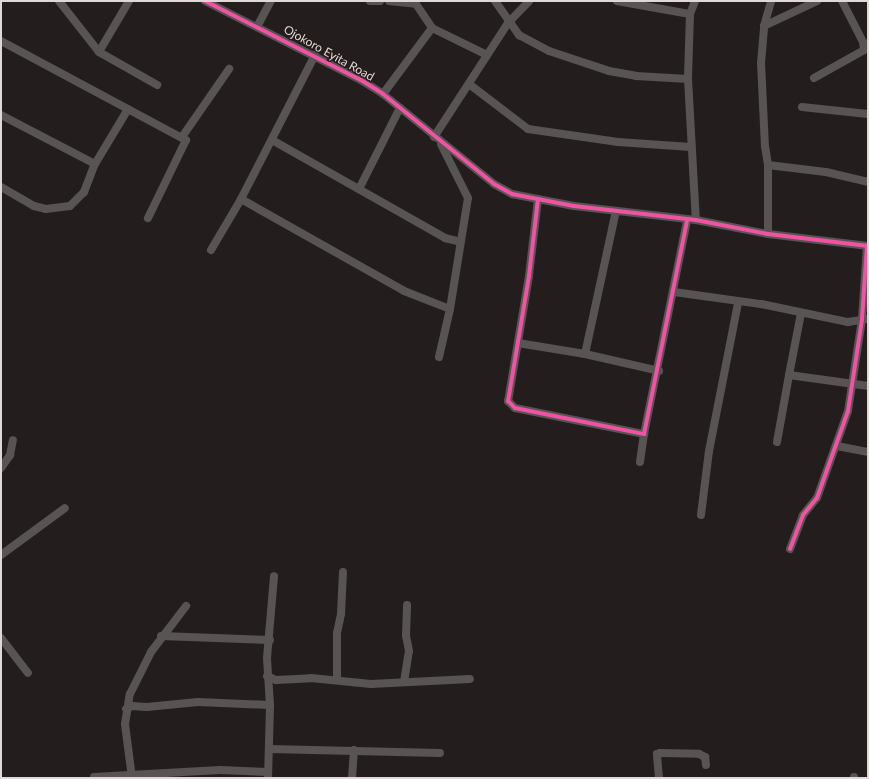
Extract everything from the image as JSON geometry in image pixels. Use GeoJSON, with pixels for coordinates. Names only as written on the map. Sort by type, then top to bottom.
{"type":"FeatureCollection","features":[{"type":"Feature","properties":{"kind":"street"},"geometry":{"type":"LineString","coordinates":[[59,1],[99,52],[157,85]]}},
{"type":"Feature","properties":{"kind":"street"},"geometry":{"type":"LineString","coordinates":[[99,52],[129,1]]}},
{"type":"Feature","properties":{"kind":"street","name":"Ojokoro Eyita Road"},"geometry":{"type":"LineString","coordinates":[[205,1],[315,55],[383,94],[494,184],[512,194],[616,212],[687,221],[696,220],[768,234],[867,246]]}},
{"type":"Feature","properties":{"kind":"street"},"geometry":{"type":"LineString","coordinates":[[258,26],[271,1]]}},
{"type":"Feature","properties":{"kind":"street"},"geometry":{"type":"LineString","coordinates":[[370,1],[380,1]]}},
{"type":"Feature","properties":{"kind":"street"},"geometry":{"type":"LineString","coordinates":[[389,1],[416,4],[432,28],[487,55]]}},
{"type":"Feature","properties":{"kind":"street"},"geometry":{"type":"LineString","coordinates":[[495,1],[508,23],[519,35],[581,63],[636,76],[688,80]]}},
{"type":"Feature","properties":{"kind":"street"},"geometry":{"type":"LineString","coordinates":[[439,357],[450,309],[468,198],[437,139],[469,84],[508,23],[529,1]]}},
{"type":"Feature","properties":{"kind":"street"},"geometry":{"type":"LineString","coordinates":[[617,1],[690,14]]}},
{"type":"Feature","properties":{"kind":"street"},"geometry":{"type":"LineString","coordinates":[[695,1],[690,14],[688,80],[696,220]]}},
{"type":"Feature","properties":{"kind":"street"},"geometry":{"type":"LineString","coordinates":[[768,234],[768,165],[765,147],[761,63],[764,26],[771,1]]}},
{"type":"Feature","properties":{"kind":"street"},"geometry":{"type":"LineString","coordinates":[[764,26],[817,1]]}},
{"type":"Feature","properties":{"kind":"street"},"geometry":{"type":"LineString","coordinates":[[814,78],[864,50],[863,42],[842,1]]}},
{"type":"Feature","properties":{"kind":"street"},"geometry":{"type":"LineString","coordinates":[[383,94],[432,28]]}},
{"type":"Feature","properties":{"kind":"street"},"geometry":{"type":"LineString","coordinates":[[1,41],[182,137],[186,143],[148,218]]}},
{"type":"Feature","properties":{"kind":"street"},"geometry":{"type":"LineString","coordinates":[[211,250],[241,199],[315,55]]}},
{"type":"Feature","properties":{"kind":"street"},"geometry":{"type":"LineString","coordinates":[[182,137],[228,69]]}},
{"type":"Feature","properties":{"kind":"street"},"geometry":{"type":"LineString","coordinates":[[469,84],[528,129],[618,142],[691,147]]}},
{"type":"Feature","properties":{"kind":"street"},"geometry":{"type":"LineString","coordinates":[[802,106],[868,114]]}},
{"type":"Feature","properties":{"kind":"street"},"geometry":{"type":"LineString","coordinates":[[1,187],[34,206],[46,209],[70,206],[84,192],[95,164],[128,108]]}},
{"type":"Feature","properties":{"kind":"street"},"geometry":{"type":"LineString","coordinates":[[359,189],[400,108]]}},
{"type":"Feature","properties":{"kind":"street"},"geometry":{"type":"LineString","coordinates":[[1,114],[95,164]]}},
{"type":"Feature","properties":{"kind":"street"},"geometry":{"type":"LineString","coordinates":[[272,140],[445,238],[461,242]]}},
{"type":"Feature","properties":{"kind":"street"},"geometry":{"type":"LineString","coordinates":[[768,165],[826,172],[868,182]]}},
{"type":"Feature","properties":{"kind":"street"},"geometry":{"type":"LineString","coordinates":[[241,199],[404,290],[450,309]]}},
{"type":"Feature","properties":{"kind":"street"},"geometry":{"type":"LineString","coordinates":[[538,199],[518,343],[508,401],[515,408],[644,434]]}},
{"type":"Feature","properties":{"kind":"street"},"geometry":{"type":"LineString","coordinates":[[585,354],[616,212]]}},
{"type":"Feature","properties":{"kind":"street"},"geometry":{"type":"LineString","coordinates":[[640,462],[644,434],[659,371],[687,221]]}},
{"type":"Feature","properties":{"kind":"street"},"geometry":{"type":"LineString","coordinates":[[790,549],[803,515],[817,498],[837,446],[848,411],[865,319],[867,246]]}},
{"type":"Feature","properties":{"kind":"street"},"geometry":{"type":"LineString","coordinates":[[674,292],[738,303],[761,304],[848,322],[865,319]]}},
{"type":"Feature","properties":{"kind":"street"},"geometry":{"type":"LineString","coordinates":[[701,515],[709,451],[738,303]]}},
{"type":"Feature","properties":{"kind":"street"},"geometry":{"type":"LineString","coordinates":[[778,442],[789,375],[802,313]]}},
{"type":"Feature","properties":{"kind":"street"},"geometry":{"type":"LineString","coordinates":[[518,343],[585,354],[659,371]]}},
{"type":"Feature","properties":{"kind":"street"},"geometry":{"type":"LineString","coordinates":[[789,375],[868,386]]}},
{"type":"Feature","properties":{"kind":"street"},"geometry":{"type":"LineString","coordinates":[[1,468],[10,455],[13,440]]}},
{"type":"Feature","properties":{"kind":"street"},"geometry":{"type":"LineString","coordinates":[[837,446],[868,452]]}},
{"type":"Feature","properties":{"kind":"street"},"geometry":{"type":"LineString","coordinates":[[1,555],[65,508]]}},
{"type":"Feature","properties":{"kind":"street"},"geometry":{"type":"LineString","coordinates":[[337,680],[337,633],[341,614],[343,572]]}},
{"type":"Feature","properties":{"kind":"street"},"geometry":{"type":"LineString","coordinates":[[94,777],[132,777],[238,770],[268,775],[270,705],[267,676],[274,576]]}},
{"type":"Feature","properties":{"kind":"street"},"geometry":{"type":"LineString","coordinates":[[132,777],[127,750],[126,709],[134,685],[161,636],[186,606]]}},
{"type":"Feature","properties":{"kind":"street"},"geometry":{"type":"LineString","coordinates":[[404,682],[409,651],[406,634],[407,606]]}},
{"type":"Feature","properties":{"kind":"street"},"geometry":{"type":"LineString","coordinates":[[161,636],[270,640]]}},
{"type":"Feature","properties":{"kind":"street"},"geometry":{"type":"LineString","coordinates":[[1,638],[28,672]]}},
{"type":"Feature","properties":{"kind":"street"},"geometry":{"type":"LineString","coordinates":[[267,676],[276,680],[337,680],[371,684],[470,679]]}},
{"type":"Feature","properties":{"kind":"street"},"geometry":{"type":"LineString","coordinates":[[268,686],[276,680]]}},
{"type":"Feature","properties":{"kind":"street"},"geometry":{"type":"LineString","coordinates":[[126,709],[132,706],[147,707],[198,702],[270,705]]}},
{"type":"Feature","properties":{"kind":"street"},"geometry":{"type":"LineString","coordinates":[[269,749],[354,750],[377,753],[440,753]]}},
{"type":"Feature","properties":{"kind":"street"},"geometry":{"type":"LineString","coordinates":[[352,778],[354,750]]}},
{"type":"Feature","properties":{"kind":"street"},"geometry":{"type":"LineString","coordinates":[[659,778],[657,754],[660,753],[699,754],[705,756],[706,765]]}},
{"type":"Feature","properties":{"kind":"cycle path"},"geometry":{"type":"LineString","coordinates":[[205,1],[361,80],[383,94],[494,184],[512,194],[574,206],[696,220],[768,234],[868,246]]}},
{"type":"Feature","properties":{"kind":"cycle path"},"geometry":{"type":"LineString","coordinates":[[538,199],[529,276],[508,401],[515,408],[644,434],[687,221]]}},
{"type":"Feature","properties":{"kind":"cycle path"},"geometry":{"type":"LineString","coordinates":[[790,549],[803,515],[817,498],[848,411],[862,319],[867,246]]}}]}
